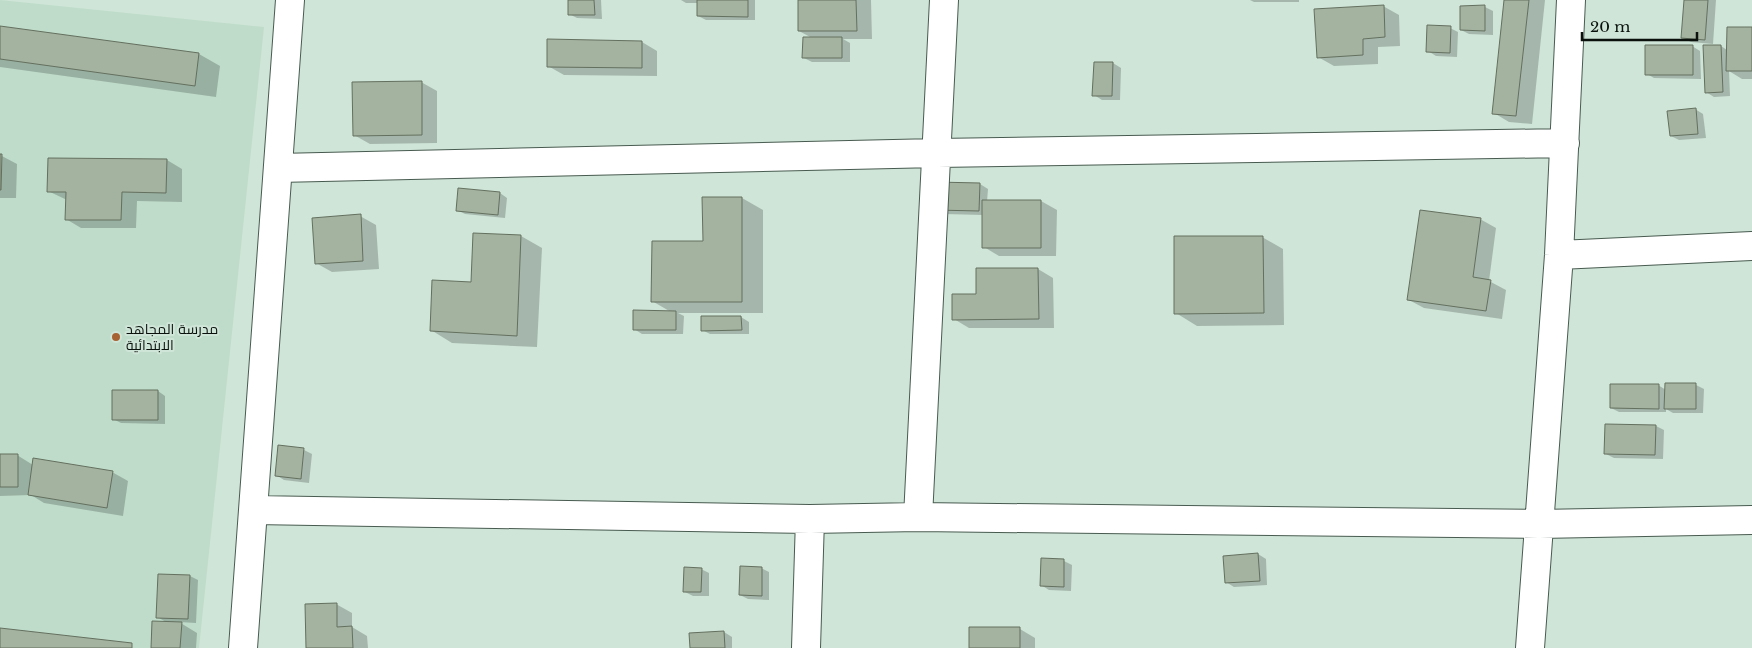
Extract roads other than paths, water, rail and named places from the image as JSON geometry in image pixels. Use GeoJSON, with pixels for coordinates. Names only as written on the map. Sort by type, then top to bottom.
{"type":"FeatureCollection","features":[{"type":"Feature","properties":{"kind":"street"},"geometry":{"type":"LineString","coordinates":[[243,648],[290,0]]}},
{"type":"Feature","properties":{"kind":"street"},"geometry":{"type":"LineString","coordinates":[[918,517],[944,0]]}},
{"type":"Feature","properties":{"kind":"street"},"geometry":{"type":"LineString","coordinates":[[1530,648],[1559,255],[1571,0]]}},
{"type":"Feature","properties":{"kind":"street"},"geometry":{"type":"LineString","coordinates":[[278,168],[937,153],[1565,143]]}},
{"type":"Feature","properties":{"kind":"street"},"geometry":{"type":"LineString","coordinates":[[1559,255],[1752,246]]}},
{"type":"Feature","properties":{"kind":"street"},"geometry":{"type":"LineString","coordinates":[[253,510],[810,519],[918,517],[1539,524],[1752,520]]}},
{"type":"Feature","properties":{"kind":"street"},"geometry":{"type":"LineString","coordinates":[[806,648],[810,519]]}},
{"type":"Feature","properties":{"kind":"place","name":"مدرسة المجاهد الابتدائية"},"geometry":{"type":"Point","coordinates":[116,337]}}]}
